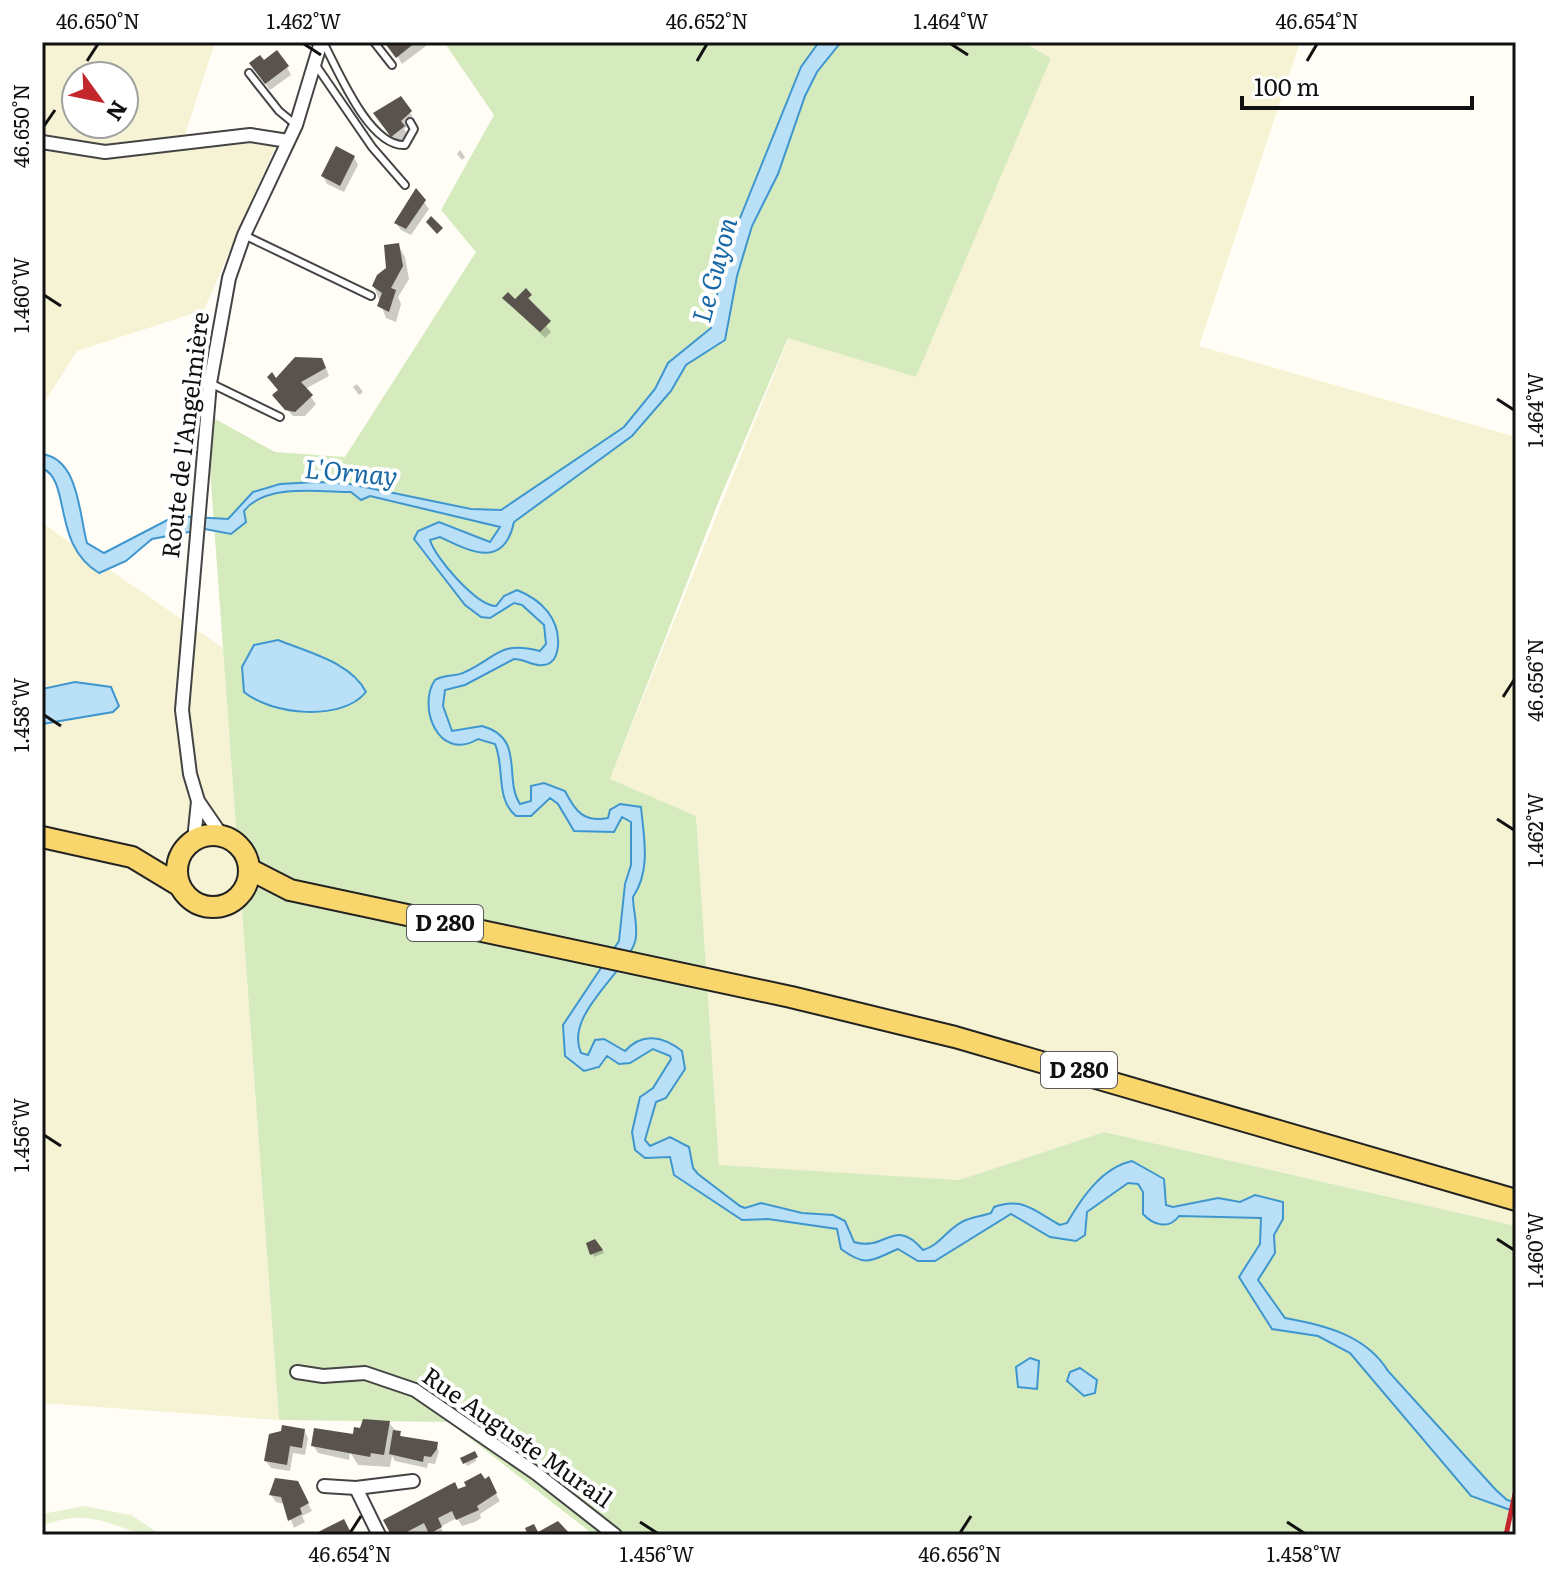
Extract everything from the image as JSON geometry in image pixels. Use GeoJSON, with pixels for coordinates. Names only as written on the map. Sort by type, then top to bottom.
{"type":"FeatureCollection","features":[{"type":"Feature","properties":{"kind":"main road"},"geometry":{"type":"LineString","coordinates":[[42,837],[132,857],[180,886],[194,902],[204,906],[226,905],[239,896],[249,869],[241,848],[222,836],[132,857]]}},
{"type":"Feature","properties":{"kind":"main road"},"geometry":{"type":"LineString","coordinates":[[180,886],[177,868],[189,845]]}},
{"type":"Feature","properties":{"kind":"main road","name":"D 280"},"geometry":{"type":"LineString","coordinates":[[249,869],[290,890],[791,997],[1079,1070],[1516,1200]]}},
{"type":"Feature","properties":{"kind":"main road","name":"D 280"},"geometry":{"type":"LineString","coordinates":[[239,896],[290,890]]}},
{"type":"Feature","properties":{"kind":"street","name":"Route de l'Angelmière"},"geometry":{"type":"LineString","coordinates":[[222,836],[198,801],[190,774],[182,710],[210,383],[229,278],[244,235],[296,125],[322,42]]}},
{"type":"Feature","properties":{"kind":"street"},"geometry":{"type":"LineString","coordinates":[[42,142],[105,152],[250,135],[288,141]]}},
{"type":"Feature","properties":{"kind":"street","name":"Route de l'Angelmière"},"geometry":{"type":"LineString","coordinates":[[189,845],[198,801]]}},
{"type":"Feature","properties":{"kind":"street","name":"Rue Auguste Murail"},"geometry":{"type":"LineString","coordinates":[[297,1372],[323,1376],[365,1373],[415,1390],[537,1474],[615,1535]]}},
{"type":"Feature","properties":{"kind":"street"},"geometry":{"type":"LineString","coordinates":[[324,1486],[356,1488],[413,1481]]}},
{"type":"Feature","properties":{"kind":"street"},"geometry":{"type":"LineString","coordinates":[[356,1488],[379,1535]]}},
{"type":"Feature","properties":{"kind":"lane"},"geometry":{"type":"LineString","coordinates":[[322,42],[377,134],[393,146],[405,145],[411,140],[414,129],[410,122]]}},
{"type":"Feature","properties":{"kind":"lane"},"geometry":{"type":"LineString","coordinates":[[374,42],[392,65]]}},
{"type":"Feature","properties":{"kind":"lane"},"geometry":{"type":"LineString","coordinates":[[315,64],[372,147],[405,185]]}},
{"type":"Feature","properties":{"kind":"lane"},"geometry":{"type":"LineString","coordinates":[[249,73],[279,111],[296,125]]}},
{"type":"Feature","properties":{"kind":"lane"},"geometry":{"type":"LineString","coordinates":[[244,235],[371,296]]}},
{"type":"Feature","properties":{"kind":"lane"},"geometry":{"type":"LineString","coordinates":[[210,383],[280,417]]}},
{"type":"Feature","properties":{"kind":"shaded area"},"geometry":{"type":"Polygon","coordinates":[[[42,42],[215,42],[185,135],[282,131],[204,310],[77,351],[42,406],[42,42]]]}},
{"type":"Feature","properties":{"kind":"shaded area"},"geometry":{"type":"Polygon","coordinates":[[[1025,42],[1300,42],[1199,346],[1516,437],[1516,1226],[1104,1132],[959,1180],[719,1166],[696,817],[610,779],[789,337],[1050,58],[1025,42]]]}},
{"type":"Feature","properties":{"kind":"shaded area"},"geometry":{"type":"Polygon","coordinates":[[[42,523],[223,648],[279,1420],[42,1403],[42,523]]]}},
{"type":"Feature","properties":{"kind":"green space"},"geometry":{"type":"Polygon","coordinates":[[[444,42],[1023,42],[1051,58],[916,377],[788,338],[720,498],[610,779],[696,816],[719,1165],[959,1180],[1104,1132],[1516,1226],[1516,1471],[1504,1535],[594,1535],[449,1422],[279,1420],[206,414],[275,452],[345,457],[476,252],[441,210],[494,115],[444,42]]]}},
{"type":"Feature","properties":{"kind":"green space"},"geometry":{"type":"Polygon","coordinates":[[[84,1506],[131,1515],[161,1535],[145,1534],[91,1519],[61,1520],[42,1526],[42,1514],[84,1506]]]}},
{"type":"Feature","properties":{"kind":"water"},"geometry":{"type":"Polygon","coordinates":[[[819,42],[841,42],[817,72],[805,96],[778,174],[752,226],[737,276],[725,340],[686,365],[671,391],[632,436],[514,522],[503,546],[485,553],[463,548],[440,537],[430,540],[448,569],[478,598],[496,606],[504,596],[517,590],[526,594],[548,612],[558,636],[557,653],[554,660],[546,665],[514,659],[465,685],[445,690],[443,706],[452,731],[482,726],[496,732],[504,740],[509,749],[515,794],[520,804],[531,801],[531,786],[544,783],[565,791],[581,814],[593,819],[608,818],[610,810],[620,804],[641,807],[645,854],[639,887],[633,897],[635,942],[581,1024],[578,1039],[581,1053],[588,1055],[595,1040],[604,1039],[625,1051],[638,1041],[653,1038],[675,1046],[682,1051],[685,1069],[666,1098],[656,1102],[645,1140],[650,1146],[670,1137],[689,1147],[693,1168],[698,1174],[740,1206],[745,1208],[761,1203],[802,1213],[833,1215],[845,1221],[854,1242],[874,1243],[897,1235],[913,1240],[923,1250],[960,1223],[991,1213],[994,1207],[1013,1203],[1036,1211],[1060,1225],[1067,1223],[1102,1177],[1132,1161],[1164,1179],[1166,1205],[1173,1207],[1218,1198],[1240,1202],[1255,1195],[1283,1202],[1283,1219],[1274,1235],[1275,1253],[1258,1280],[1285,1318],[1329,1328],[1368,1349],[1495,1489],[1507,1500],[1516,1502],[1516,1512],[1471,1496],[1350,1353],[1318,1336],[1272,1329],[1239,1277],[1260,1244],[1261,1218],[1179,1216],[1171,1223],[1156,1223],[1143,1214],[1143,1192],[1138,1184],[1128,1183],[1087,1212],[1085,1235],[1076,1241],[1050,1237],[1011,1214],[935,1261],[918,1261],[898,1249],[876,1259],[864,1260],[841,1249],[837,1229],[768,1219],[742,1220],[674,1175],[670,1157],[645,1158],[635,1150],[632,1132],[640,1097],[653,1088],[670,1056],[653,1049],[630,1063],[619,1064],[607,1056],[599,1067],[584,1071],[565,1056],[563,1025],[619,941],[625,884],[631,865],[631,822],[622,817],[614,832],[574,831],[558,804],[550,798],[531,816],[516,816],[505,801],[495,744],[478,739],[452,744],[442,738],[430,716],[428,704],[435,680],[462,674],[507,649],[540,651],[546,644],[544,625],[522,605],[514,603],[490,618],[481,617],[465,605],[414,539],[418,531],[439,522],[490,542],[500,527],[370,496],[361,500],[351,492],[294,491],[266,496],[254,502],[244,511],[246,522],[231,534],[205,529],[152,539],[126,561],[99,573],[84,561],[74,546],[57,486],[51,475],[42,468],[42,454],[64,466],[79,503],[87,543],[104,553],[175,516],[228,519],[253,492],[280,484],[345,483],[471,509],[501,510],[624,427],[655,389],[668,363],[711,328],[719,284],[738,223],[801,67],[819,42]]]}},
{"type":"Feature","properties":{"kind":"water"},"geometry":{"type":"Polygon","coordinates":[[[278,640],[339,666],[350,673],[366,692],[355,702],[324,711],[289,710],[256,700],[244,692],[242,667],[254,645],[278,640]]]}},
{"type":"Feature","properties":{"kind":"water"},"geometry":{"type":"Polygon","coordinates":[[[75,682],[111,687],[119,706],[113,712],[42,724],[42,689],[75,682]]]}},
{"type":"Feature","properties":{"kind":"water"},"geometry":{"type":"Polygon","coordinates":[[[1030,1358],[1039,1361],[1037,1389],[1018,1387],[1016,1367],[1030,1358]]]}},
{"type":"Feature","properties":{"kind":"water"},"geometry":{"type":"Polygon","coordinates":[[[1080,1368],[1097,1380],[1095,1393],[1084,1396],[1067,1381],[1070,1372],[1080,1368]]]}},
{"type":"Feature","properties":{"kind":"building"},"geometry":{"type":"Polygon","coordinates":[[[384,42],[416,42],[396,58],[384,42]]]}},
{"type":"Feature","properties":{"kind":"building"},"geometry":{"type":"Polygon","coordinates":[[[277,50],[289,66],[265,84],[249,63],[260,55],[264,60],[277,50]]]}},
{"type":"Feature","properties":{"kind":"building"},"geometry":{"type":"Polygon","coordinates":[[[401,96],[412,111],[401,121],[405,126],[391,137],[373,113],[401,96]]]}},
{"type":"Feature","properties":{"kind":"building"},"geometry":{"type":"Polygon","coordinates":[[[336,146],[355,156],[340,186],[321,176],[336,146]]]}},
{"type":"Feature","properties":{"kind":"building"},"geometry":{"type":"Polygon","coordinates":[[[416,188],[426,200],[406,229],[394,223],[416,188]]]}},
{"type":"Feature","properties":{"kind":"building"},"geometry":{"type":"Polygon","coordinates":[[[431,216],[443,228],[437,234],[426,222],[431,216]]]}},
{"type":"Feature","properties":{"kind":"building"},"geometry":{"type":"Polygon","coordinates":[[[399,243],[403,266],[391,288],[396,290],[389,312],[377,306],[382,293],[372,286],[377,275],[386,268],[384,245],[399,243]]]}},
{"type":"Feature","properties":{"kind":"building"},"geometry":{"type":"Polygon","coordinates":[[[526,288],[532,295],[528,298],[551,321],[540,332],[502,298],[508,292],[515,299],[526,288]]]}},
{"type":"Feature","properties":{"kind":"building"},"geometry":{"type":"Polygon","coordinates":[[[295,357],[322,358],[326,368],[301,382],[313,395],[295,412],[285,410],[272,395],[278,390],[267,377],[272,372],[276,378],[295,357]]]}},
{"type":"Feature","properties":{"kind":"building"},"geometry":{"type":"Polygon","coordinates":[[[595,1239],[603,1250],[590,1255],[586,1243],[595,1239]]]}},
{"type":"Feature","properties":{"kind":"building"},"geometry":{"type":"Polygon","coordinates":[[[363,1419],[390,1421],[384,1455],[371,1453],[370,1457],[311,1446],[314,1428],[353,1434],[354,1427],[360,1428],[363,1419]]]}},
{"type":"Feature","properties":{"kind":"building"},"geometry":{"type":"Polygon","coordinates":[[[282,1425],[305,1429],[302,1448],[290,1446],[287,1465],[264,1461],[269,1434],[281,1431],[282,1425]]]}},
{"type":"Feature","properties":{"kind":"building"},"geometry":{"type":"Polygon","coordinates":[[[393,1430],[401,1431],[400,1436],[438,1442],[437,1449],[431,1457],[424,1456],[423,1462],[389,1454],[393,1430]]]}},
{"type":"Feature","properties":{"kind":"building"},"geometry":{"type":"Polygon","coordinates":[[[475,1451],[478,1457],[463,1464],[460,1458],[475,1451]]]}},
{"type":"Feature","properties":{"kind":"building"},"geometry":{"type":"Polygon","coordinates":[[[481,1473],[485,1479],[489,1476],[497,1493],[477,1506],[479,1510],[456,1520],[452,1511],[438,1518],[442,1527],[429,1534],[424,1523],[401,1535],[391,1535],[383,1520],[455,1482],[458,1489],[466,1486],[464,1482],[481,1473]]]}},
{"type":"Feature","properties":{"kind":"building"},"geometry":{"type":"Polygon","coordinates":[[[275,1478],[298,1481],[309,1503],[300,1508],[302,1514],[288,1521],[281,1497],[269,1495],[275,1478]]]}},
{"type":"Feature","properties":{"kind":"building"},"geometry":{"type":"Polygon","coordinates":[[[344,1519],[352,1535],[313,1535],[324,1529],[344,1519]]]}},
{"type":"Feature","properties":{"kind":"building"},"geometry":{"type":"Polygon","coordinates":[[[558,1521],[571,1535],[528,1535],[525,1528],[534,1524],[538,1532],[558,1521]]]}},
{"type":"Feature","properties":{"kind":"railway"},"geometry":{"type":"LineString","coordinates":[[1506,1535],[1516,1489]]}},
{"type":"Feature","properties":{"kind":"water label","name":"Le Guyon"},"geometry":{"type":"Point","coordinates":[715,270]}},
{"type":"Feature","properties":{"kind":"water label","name":"L'Ornay"},"geometry":{"type":"Point","coordinates":[351,473]}}]}
